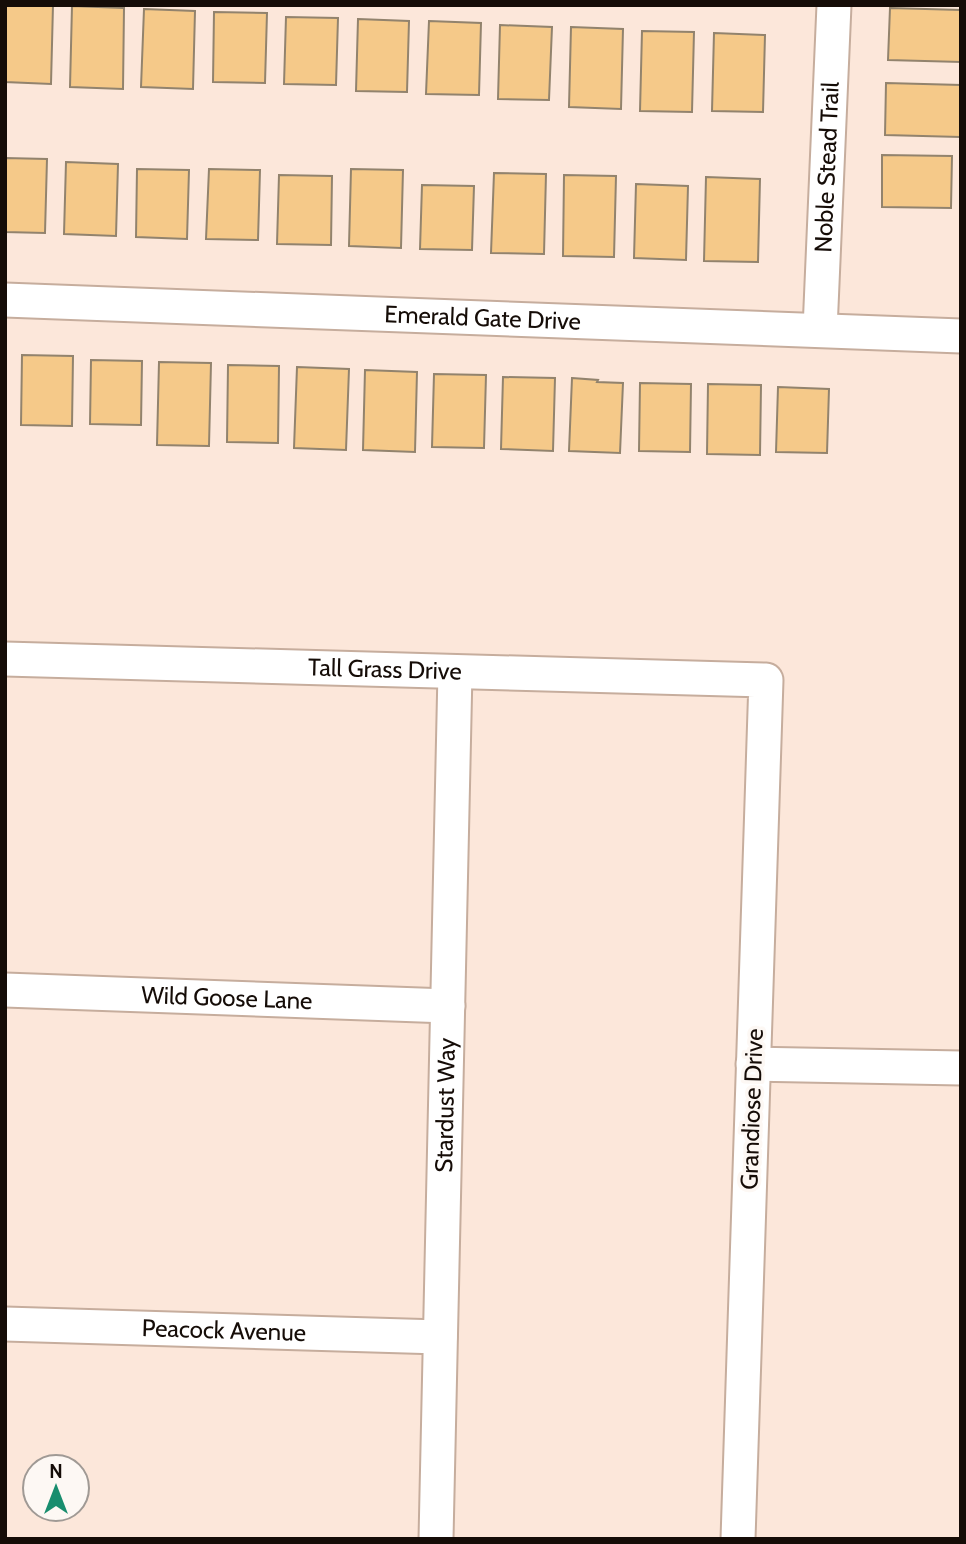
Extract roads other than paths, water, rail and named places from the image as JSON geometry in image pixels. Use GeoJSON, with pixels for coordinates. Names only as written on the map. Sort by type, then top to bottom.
{"type":"FeatureCollection","features":[{"type":"Feature","properties":{"kind":"street","name":"Noble Stead Trail"},"geometry":{"type":"LineString","coordinates":[[820,330],[834,5]]}},
{"type":"Feature","properties":{"kind":"street","name":"Emerald Gate Drive"},"geometry":{"type":"LineString","coordinates":[[5,300],[961,336]]}},
{"type":"Feature","properties":{"kind":"street","name":"Tall Grass Drive"},"geometry":{"type":"LineString","coordinates":[[5,659],[766,680]]}},
{"type":"Feature","properties":{"kind":"street","name":"Stardust Way"},"geometry":{"type":"LineString","coordinates":[[436,1539],[455,673]]}},
{"type":"Feature","properties":{"kind":"street","name":"Grandiose Drive"},"geometry":{"type":"LineString","coordinates":[[738,1539],[766,680]]}},
{"type":"Feature","properties":{"kind":"street","name":"Wild Goose Lane"},"geometry":{"type":"LineString","coordinates":[[5,990],[448,1006]]}},
{"type":"Feature","properties":{"kind":"street"},"geometry":{"type":"LineString","coordinates":[[753,1063],[961,1068]]}},
{"type":"Feature","properties":{"kind":"street","name":"Peacock Avenue"},"geometry":{"type":"LineString","coordinates":[[5,1324],[440,1337]]}}]}
